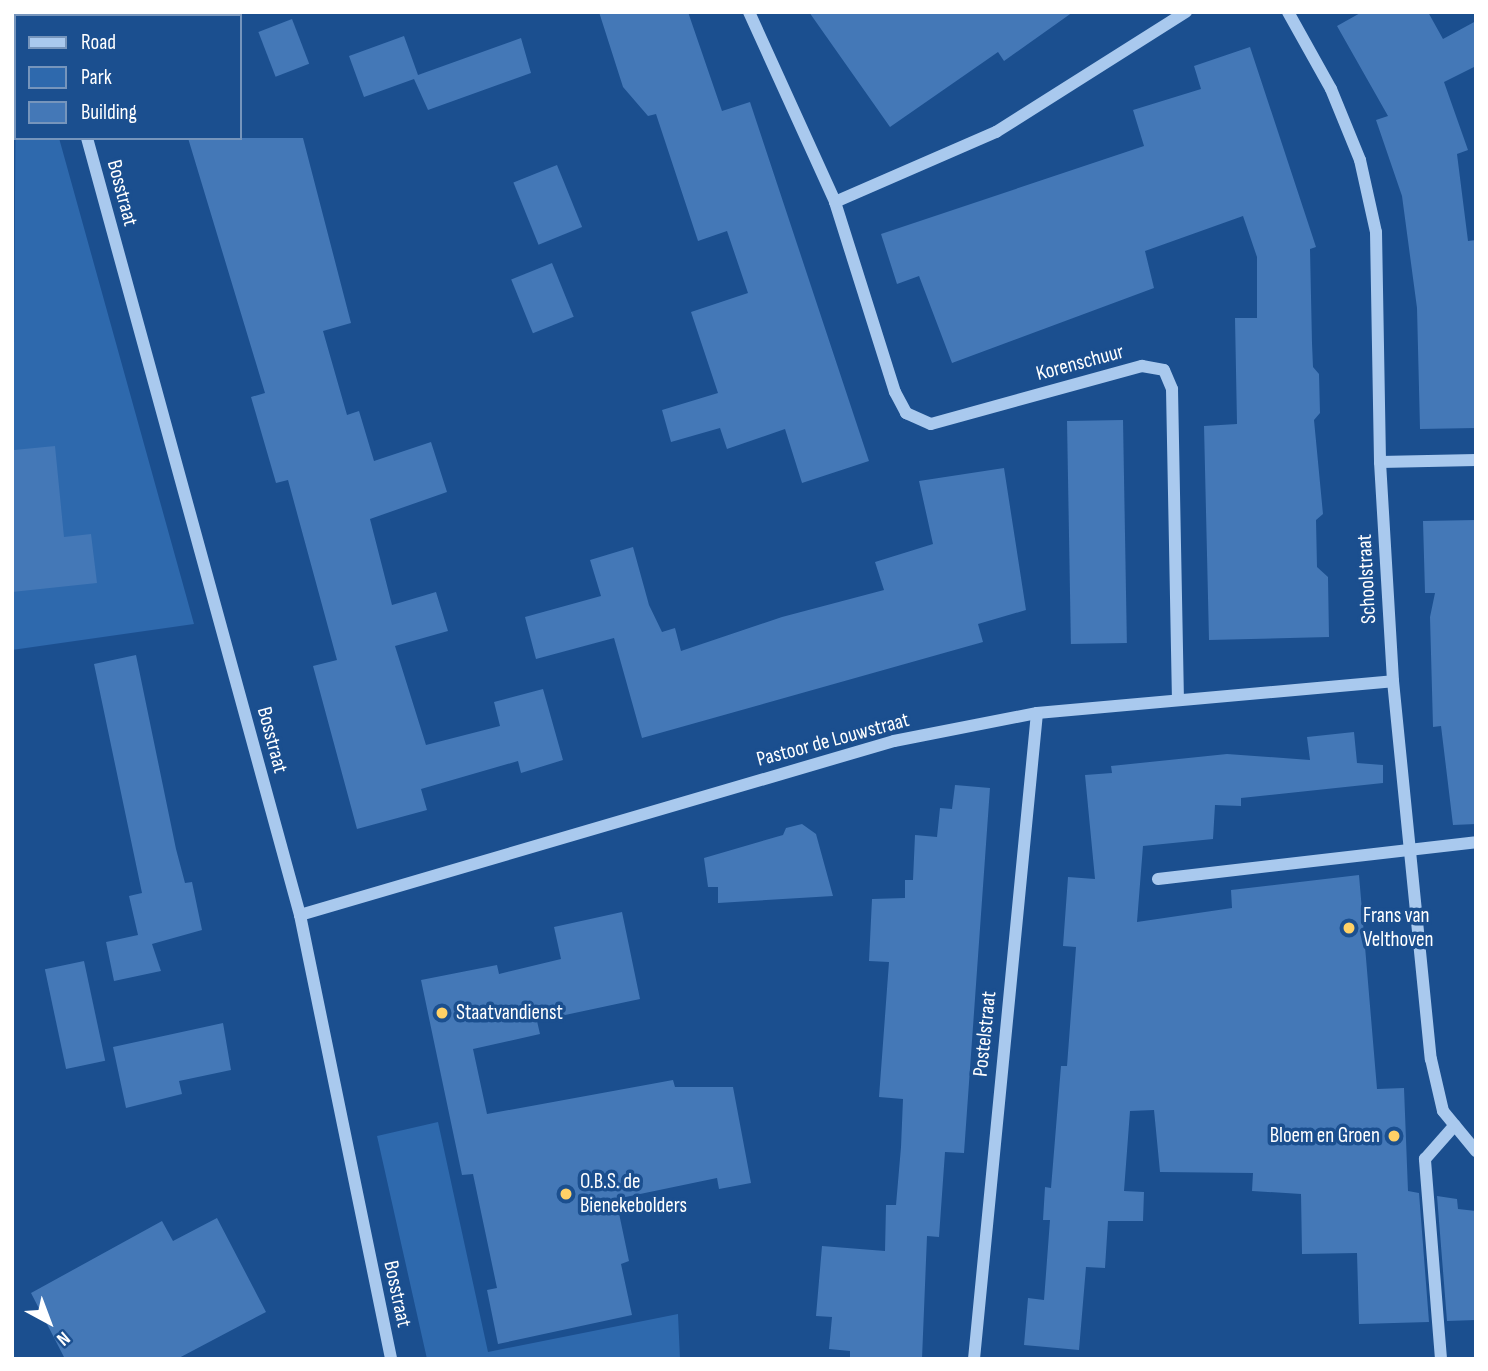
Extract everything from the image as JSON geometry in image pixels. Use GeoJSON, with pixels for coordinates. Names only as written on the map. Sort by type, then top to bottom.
{"type":"FeatureCollection","features":[{"type":"Feature","properties":{"kind":"street","name":"Korenschuur"},"geometry":{"type":"LineString","coordinates":[[748,12],[835,202],[895,392],[906,414],[931,424],[1142,366],[1164,370],[1171,389],[1178,699]]}},
{"type":"Feature","properties":{"kind":"street"},"geometry":{"type":"LineString","coordinates":[[835,202],[996,132],[1186,12]]}},
{"type":"Feature","properties":{"kind":"street","name":"Schoolstraat"},"geometry":{"type":"LineString","coordinates":[[1294,14],[1331,89],[1360,160],[1376,232],[1380,462],[1393,681],[1431,1059],[1443,1111],[1474,1150]]}},
{"type":"Feature","properties":{"kind":"street","name":"Bosstraat"},"geometry":{"type":"LineString","coordinates":[[88,140],[300,915],[391,1359]]}},
{"type":"Feature","properties":{"kind":"street"},"geometry":{"type":"LineString","coordinates":[[1380,462],[1476,460]]}},
{"type":"Feature","properties":{"kind":"street","name":"Pastoor de Louwstraat"},"geometry":{"type":"LineString","coordinates":[[300,915],[894,741],[1037,713],[1393,681]]}},
{"type":"Feature","properties":{"kind":"street","name":"Postelstraat"},"geometry":{"type":"LineString","coordinates":[[974,1359],[1037,713]]}},
{"type":"Feature","properties":{"kind":"street"},"geometry":{"type":"LineString","coordinates":[[1158,878],[1476,842]]}},
{"type":"Feature","properties":{"kind":"street"},"geometry":{"type":"LineString","coordinates":[[1441,1359],[1425,1159],[1455,1125]]}},
{"type":"Feature","properties":{"kind":"green space"},"geometry":{"type":"Polygon","coordinates":[[[15,140],[60,140],[194,624],[12,650],[15,140]]]}},
{"type":"Feature","properties":{"kind":"green space"},"geometry":{"type":"Polygon","coordinates":[[[438,1122],[488,1352],[678,1314],[680,1359],[427,1359],[377,1136],[438,1122]]]}},
{"type":"Feature","properties":{"kind":"building"},"geometry":{"type":"Polygon","coordinates":[[[599,12],[688,12],[722,111],[750,102],[869,461],[802,483],[785,429],[727,449],[720,428],[671,442],[662,410],[718,393],[691,312],[748,293],[727,231],[698,241],[656,114],[648,116],[623,87],[599,12]]]}},
{"type":"Feature","properties":{"kind":"building"},"geometry":{"type":"Polygon","coordinates":[[[809,12],[1073,12],[1004,61],[998,52],[890,127],[809,12]]]}},
{"type":"Feature","properties":{"kind":"building"},"geometry":{"type":"Polygon","coordinates":[[[1362,12],[1428,12],[1443,39],[1476,21],[1476,66],[1444,82],[1468,150],[1457,154],[1468,241],[1476,240],[1476,428],[1420,429],[1417,308],[1402,196],[1376,120],[1388,116],[1337,26],[1362,12]]]}},
{"type":"Feature","properties":{"kind":"building"},"geometry":{"type":"Polygon","coordinates":[[[292,19],[309,64],[276,77],[258,32],[292,19]]]}},
{"type":"Feature","properties":{"kind":"building"},"geometry":{"type":"Polygon","coordinates":[[[404,36],[418,75],[521,38],[531,73],[428,110],[414,79],[364,97],[349,56],[404,36]]]}},
{"type":"Feature","properties":{"kind":"building"},"geometry":{"type":"Polygon","coordinates":[[[1250,47],[1316,247],[1310,249],[1313,367],[1319,374],[1320,413],[1314,420],[1323,514],[1316,520],[1317,567],[1328,577],[1329,637],[1209,640],[1204,426],[1237,424],[1235,318],[1257,318],[1257,257],[1243,216],[1145,251],[1154,288],[952,363],[919,276],[897,284],[881,234],[1144,146],[1133,110],[1201,89],[1194,66],[1250,47]]]}},
{"type":"Feature","properties":{"kind":"building"},"geometry":{"type":"Polygon","coordinates":[[[303,138],[351,323],[323,331],[347,415],[359,411],[374,461],[431,442],[447,492],[370,519],[392,605],[436,592],[448,631],[395,646],[426,745],[500,726],[494,702],[543,689],[563,760],[521,773],[518,761],[421,789],[427,810],[357,829],[313,666],[337,660],[288,480],[276,483],[251,397],[265,393],[189,140],[303,138]]]}},
{"type":"Feature","properties":{"kind":"building"},"geometry":{"type":"Polygon","coordinates":[[[557,165],[582,227],[539,245],[513,183],[557,165]]]}},
{"type":"Feature","properties":{"kind":"building"},"geometry":{"type":"Polygon","coordinates":[[[552,263],[574,317],[533,333],[511,279],[552,263]]]}},
{"type":"Feature","properties":{"kind":"building"},"geometry":{"type":"Polygon","coordinates":[[[1123,420],[1127,643],[1071,644],[1067,421],[1123,420]]]}},
{"type":"Feature","properties":{"kind":"building"},"geometry":{"type":"Polygon","coordinates":[[[55,446],[64,537],[91,534],[97,583],[12,592],[14,450],[55,446]]]}},
{"type":"Feature","properties":{"kind":"building"},"geometry":{"type":"Polygon","coordinates":[[[1004,468],[1026,610],[978,624],[983,642],[642,738],[614,638],[536,659],[525,617],[601,596],[590,560],[633,547],[649,605],[662,632],[675,628],[681,651],[782,617],[884,590],[875,562],[933,544],[919,481],[1004,468]]]}},
{"type":"Feature","properties":{"kind":"building"},"geometry":{"type":"Polygon","coordinates":[[[1476,520],[1476,824],[1453,825],[1441,726],[1433,727],[1430,617],[1435,593],[1425,593],[1423,521],[1476,520]]]}},
{"type":"Feature","properties":{"kind":"building"},"geometry":{"type":"Polygon","coordinates":[[[136,655],[176,849],[185,883],[192,882],[202,930],[152,944],[161,971],[114,981],[106,942],[138,935],[129,896],[142,893],[94,664],[136,655]]]}},
{"type":"Feature","properties":{"kind":"building"},"geometry":{"type":"Polygon","coordinates":[[[1354,732],[1357,763],[1383,765],[1383,783],[1241,798],[1241,806],[1215,805],[1213,839],[1143,846],[1137,922],[1232,908],[1231,890],[1359,875],[1377,1089],[1404,1088],[1408,1191],[1419,1193],[1429,1322],[1359,1324],[1357,1253],[1302,1254],[1301,1194],[1252,1191],[1253,1173],[1160,1172],[1154,1110],[1130,1111],[1124,1191],[1144,1192],[1143,1221],[1108,1221],[1105,1268],[1086,1267],[1079,1350],[1024,1345],[1028,1298],[1044,1300],[1050,1220],[1043,1220],[1045,1187],[1051,1188],[1061,1066],[1067,1066],[1076,947],[1063,946],[1068,877],[1095,879],[1085,775],[1112,773],[1111,766],[1227,754],[1310,760],[1307,737],[1354,732]]]}},
{"type":"Feature","properties":{"kind":"building"},"geometry":{"type":"Polygon","coordinates":[[[955,785],[990,788],[964,1153],[945,1152],[939,1237],[927,1236],[922,1359],[850,1359],[850,1351],[829,1349],[832,1317],[816,1316],[822,1246],[885,1251],[886,1205],[896,1205],[901,1147],[903,1099],[879,1097],[889,962],[869,961],[872,899],[905,898],[905,880],[913,880],[915,835],[937,837],[940,808],[952,809],[955,785]]]}},
{"type":"Feature","properties":{"kind":"building"},"geometry":{"type":"Polygon","coordinates":[[[802,824],[816,834],[833,896],[718,903],[718,887],[708,887],[704,858],[783,835],[786,828],[802,824]]]}},
{"type":"Feature","properties":{"kind":"building"},"geometry":{"type":"Polygon","coordinates":[[[622,912],[640,999],[537,1021],[540,1034],[473,1049],[487,1114],[673,1080],[675,1087],[733,1087],[751,1183],[719,1189],[717,1178],[616,1199],[629,1261],[621,1264],[632,1315],[498,1344],[487,1290],[497,1288],[473,1174],[462,1175],[421,980],[497,965],[499,974],[561,959],[554,927],[622,912]]]}},
{"type":"Feature","properties":{"kind":"building"},"geometry":{"type":"Polygon","coordinates":[[[84,961],[105,1061],[66,1069],[45,969],[84,961]]]}},
{"type":"Feature","properties":{"kind":"building"},"geometry":{"type":"Polygon","coordinates":[[[223,1023],[231,1070],[179,1081],[182,1094],[126,1108],[113,1047],[223,1023]]]}},
{"type":"Feature","properties":{"kind":"building"},"geometry":{"type":"Polygon","coordinates":[[[1437,1196],[1457,1199],[1458,1209],[1476,1211],[1476,1320],[1447,1321],[1437,1196]]]}},
{"type":"Feature","properties":{"kind":"building"},"geometry":{"type":"Polygon","coordinates":[[[217,1218],[266,1312],[177,1359],[65,1359],[31,1293],[162,1221],[173,1241],[217,1218]]]}},
{"type":"Feature","properties":{"kind":"place","name":"Frans van Velthoven"},"geometry":{"type":"Point","coordinates":[1349,928]}},
{"type":"Feature","properties":{"kind":"place","name":"Staatvandienst"},"geometry":{"type":"Point","coordinates":[442,1013]}},
{"type":"Feature","properties":{"kind":"place","name":"Bloem en Groen"},"geometry":{"type":"Point","coordinates":[1394,1136]}},
{"type":"Feature","properties":{"kind":"place","name":"O.B.S. de Bienekebolders"},"geometry":{"type":"Point","coordinates":[566,1194]}}]}
